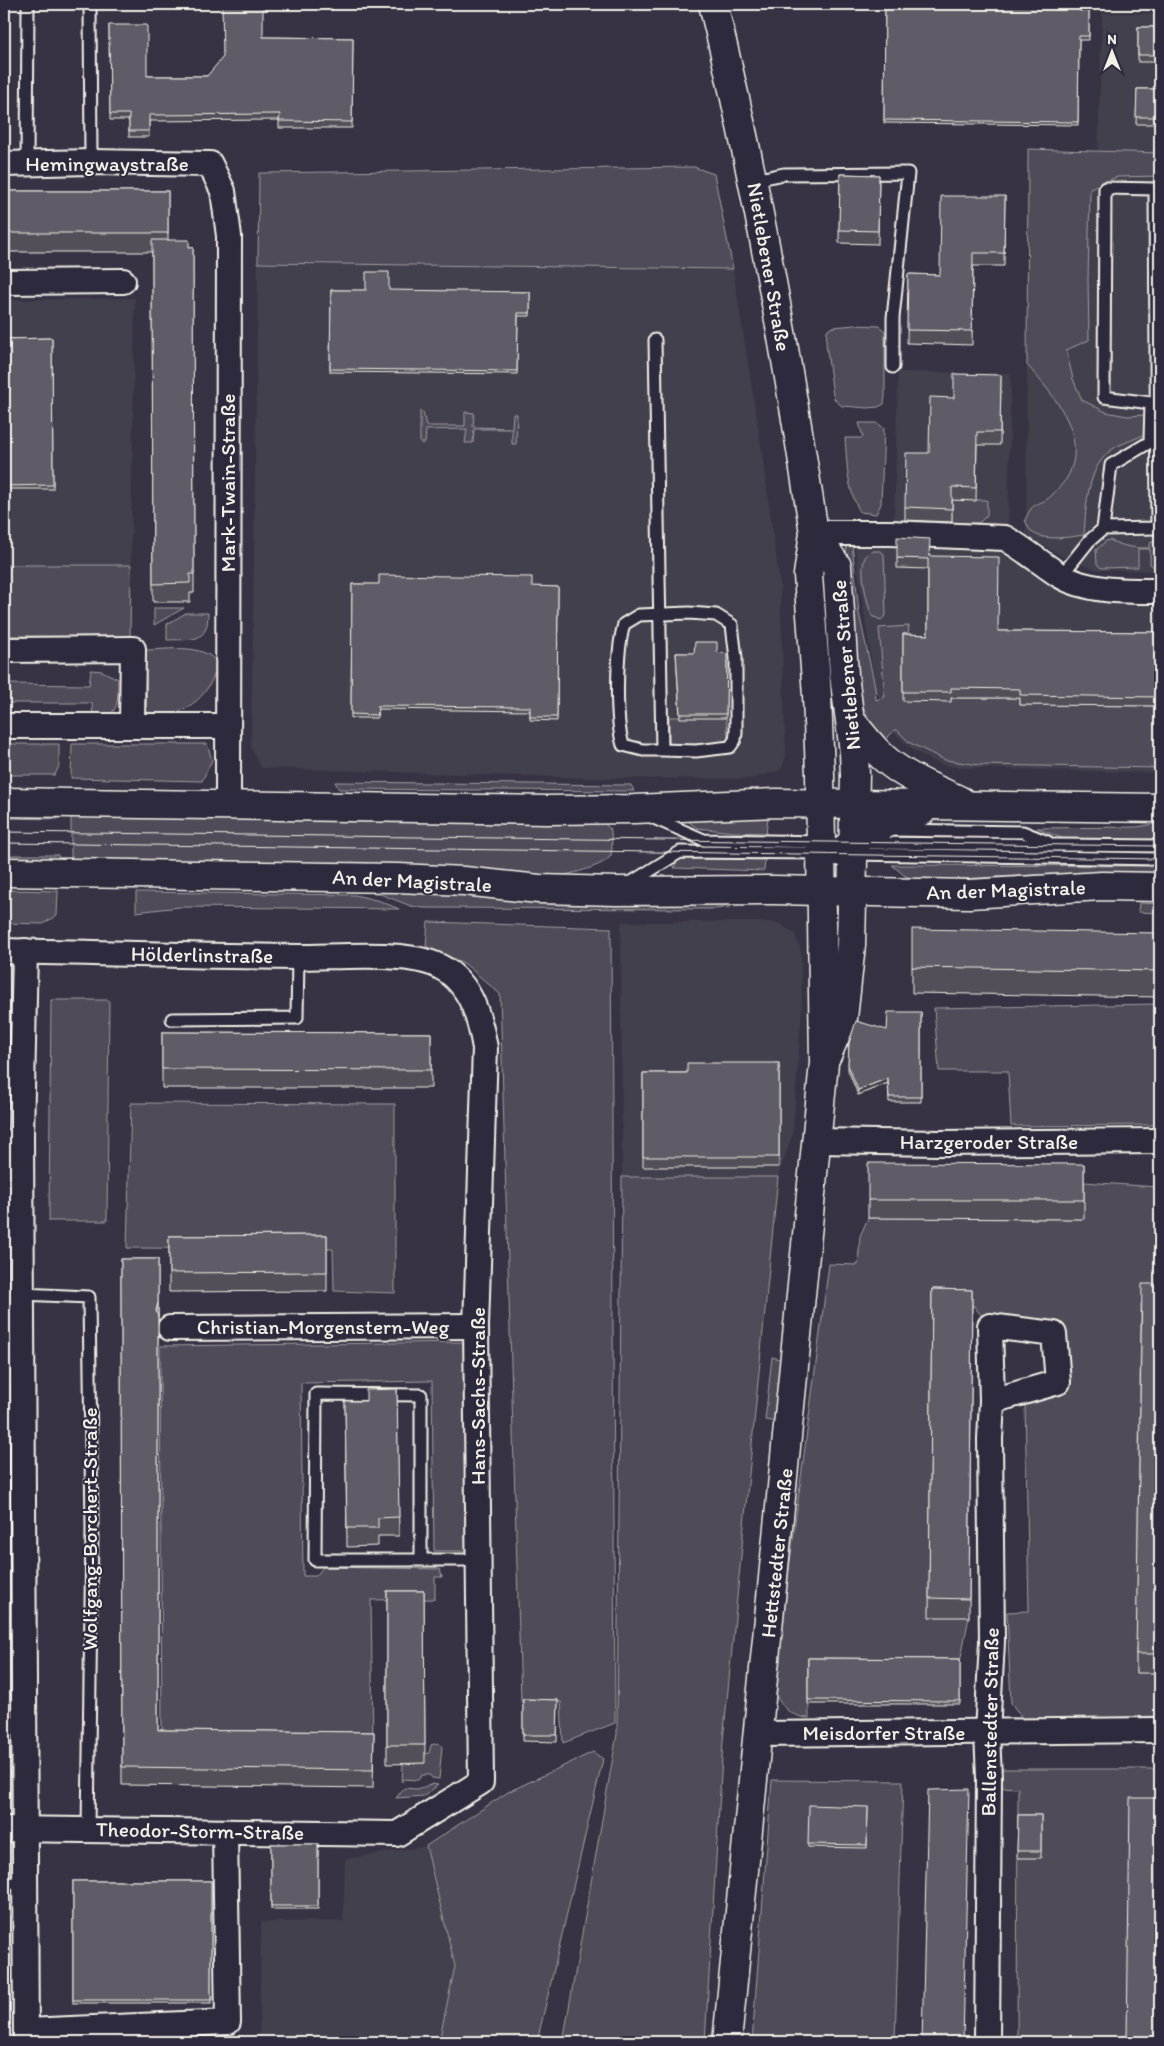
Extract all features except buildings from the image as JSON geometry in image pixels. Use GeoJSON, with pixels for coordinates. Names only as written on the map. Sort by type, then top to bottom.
{"type":"FeatureCollection","features":[{"type":"Feature","properties":{"kind":"main road","name":"Nietlebener Straße"},"geometry":{"type":"LineString","coordinates":[[713,4],[754,180],[773,279],[814,533],[808,574],[817,695],[820,804]]}},
{"type":"Feature","properties":{"kind":"main road","name":"Nietlebener Straße"},"geometry":{"type":"LineString","coordinates":[[814,533],[836,566],[844,674],[854,752],[854,804]]}},
{"type":"Feature","properties":{"kind":"main road"},"geometry":{"type":"LineString","coordinates":[[851,721],[874,748],[896,767],[960,805]]}},
{"type":"Feature","properties":{"kind":"main road"},"geometry":{"type":"LineString","coordinates":[[4,802],[547,810],[634,809],[776,803],[1160,808]]}},
{"type":"Feature","properties":{"kind":"main road"},"geometry":{"type":"LineString","coordinates":[[820,804],[852,892]]}},
{"type":"Feature","properties":{"kind":"main road"},"geometry":{"type":"LineString","coordinates":[[821,891],[854,804]]}},
{"type":"Feature","properties":{"kind":"main road"},"geometry":{"type":"LineString","coordinates":[[837,849],[876,828],[917,813],[960,805]]}},
{"type":"Feature","properties":{"kind":"main road","name":"An der Magistrale"},"geometry":{"type":"LineString","coordinates":[[4,872],[398,878],[464,881],[538,889],[617,891],[821,891],[969,894],[1102,886],[1160,887]]}},
{"type":"Feature","properties":{"kind":"main road","name":"Hettstedter Straße"},"geometry":{"type":"LineString","coordinates":[[728,2042],[824,1063],[821,891]]}},
{"type":"Feature","properties":{"kind":"main road","name":"Hettstedter Straße"},"geometry":{"type":"LineString","coordinates":[[824,1063],[843,1018],[852,931],[852,892]]}},
{"type":"Feature","properties":{"kind":"street","name":"Hemingwaystraße"},"geometry":{"type":"LineString","coordinates":[[15,164],[91,162],[210,164]]}},
{"type":"Feature","properties":{"kind":"street","name":"Mark-Twain-Straße"},"geometry":{"type":"LineString","coordinates":[[210,164],[223,191],[229,236],[228,804]]}},
{"type":"Feature","properties":{"kind":"street"},"geometry":{"type":"LineString","coordinates":[[4,282],[123,282]]}},
{"type":"Feature","properties":{"kind":"street"},"geometry":{"type":"LineString","coordinates":[[814,533],[890,533],[1005,538],[1061,576],[1100,589],[1160,591]]}},
{"type":"Feature","properties":{"kind":"street"},"geometry":{"type":"LineString","coordinates":[[4,650],[133,649],[132,725]]}},
{"type":"Feature","properties":{"kind":"street"},"geometry":{"type":"LineString","coordinates":[[4,726],[227,726]]}},
{"type":"Feature","properties":{"kind":"street"},"geometry":{"type":"LineString","coordinates":[[14,951],[12,1136],[22,1294],[14,1883],[26,2037],[228,2022],[225,1832]]}},
{"type":"Feature","properties":{"kind":"street","name":"Hölderlinstraße"},"geometry":{"type":"LineString","coordinates":[[14,951],[298,957],[400,957]]}},
{"type":"Feature","properties":{"kind":"street","name":"Hans-Sachs-Straße"},"geometry":{"type":"LineString","coordinates":[[397,1834],[481,1782],[476,1326],[485,1048],[475,1005],[465,988],[453,976],[436,965],[400,957]]}},
{"type":"Feature","properties":{"kind":"street","name":"Harzgeroder Straße"},"geometry":{"type":"LineString","coordinates":[[817,1141],[938,1143],[1160,1141]]}},
{"type":"Feature","properties":{"kind":"street","name":"Christian-Morgenstern-Weg"},"geometry":{"type":"LineString","coordinates":[[170,1328],[476,1326]]}},
{"type":"Feature","properties":{"kind":"street","name":"Ballenstedter Straße"},"geometry":{"type":"LineString","coordinates":[[987,2042],[989,1778],[987,1732],[992,1642],[990,1439],[992,1401]]}},
{"type":"Feature","properties":{"kind":"street","name":"Meisdorfer Straße"},"geometry":{"type":"LineString","coordinates":[[758,1734],[1160,1730]]}},
{"type":"Feature","properties":{"kind":"street","name":"Theodor-Storm-Straße"},"geometry":{"type":"LineString","coordinates":[[14,1829],[397,1834]]}},
{"type":"Feature","properties":{"kind":"lane"},"geometry":{"type":"LineString","coordinates":[[15,164],[28,4]]}},
{"type":"Feature","properties":{"kind":"lane"},"geometry":{"type":"LineString","coordinates":[[90,4],[91,162]]}},
{"type":"Feature","properties":{"kind":"lane"},"geometry":{"type":"LineString","coordinates":[[754,180],[784,174],[908,173],[893,318],[893,367]]}},
{"type":"Feature","properties":{"kind":"lane"},"geometry":{"type":"LineString","coordinates":[[1061,576],[1089,541],[1103,529],[1157,528],[1155,189],[1105,188],[1104,397],[1151,403],[1150,442],[1110,465],[1103,529]]}},
{"type":"Feature","properties":{"kind":"lane"},"geometry":{"type":"LineString","coordinates":[[655,340],[662,750]]}},
{"type":"Feature","properties":{"kind":"lane"},"geometry":{"type":"LineString","coordinates":[[689,612],[716,615],[732,625],[734,632],[736,733],[730,747],[696,751],[662,750],[643,750],[623,745],[619,732],[619,641],[624,624],[640,615],[689,612]]}},
{"type":"Feature","properties":{"kind":"lane"},"geometry":{"type":"LineString","coordinates":[[854,804],[858,813],[865,821],[876,828],[894,831],[1023,832],[1054,845]]}},
{"type":"Feature","properties":{"kind":"lane"},"geometry":{"type":"LineString","coordinates":[[634,809],[704,840],[837,849],[1160,858]]}},
{"type":"Feature","properties":{"kind":"lane"},"geometry":{"type":"LineString","coordinates":[[617,891],[680,852],[1054,845],[1160,846]]}},
{"type":"Feature","properties":{"kind":"lane"},"geometry":{"type":"LineString","coordinates":[[172,1019],[297,1018],[298,957]]}},
{"type":"Feature","properties":{"kind":"lane","name":"Wolfgang-Borchert-Straße"},"geometry":{"type":"LineString","coordinates":[[22,1294],[89,1296],[92,1529],[88,1829]]}},
{"type":"Feature","properties":{"kind":"lane"},"geometry":{"type":"LineString","coordinates":[[421,1560],[421,1395],[316,1394],[315,1560],[421,1560],[480,1560]]}},
{"type":"Feature","properties":{"kind":"shaded area"},"geometry":{"type":"Polygon","coordinates":[[[1102,13],[1160,14],[1160,571],[1097,570],[1073,562],[1026,536],[1028,149],[1098,151],[1102,13]]]}},
{"type":"Feature","properties":{"kind":"shaded area"},"geometry":{"type":"Polygon","coordinates":[[[1028,149],[1160,153],[1160,176],[1117,177],[1090,189],[1089,340],[1066,350],[1073,379],[1082,400],[1106,412],[1127,416],[1145,415],[1145,434],[1116,447],[1106,454],[1099,463],[1087,499],[1084,535],[1071,537],[1042,537],[1030,530],[1025,520],[1035,505],[1049,498],[1067,478],[1073,460],[1074,445],[1071,430],[1057,402],[1027,365],[1028,149]]]}},
{"type":"Feature","properties":{"kind":"shaded area"},"geometry":{"type":"Polygon","coordinates":[[[694,167],[714,174],[733,269],[258,263],[259,173],[694,167]]]}},
{"type":"Feature","properties":{"kind":"shaded area"},"geometry":{"type":"Polygon","coordinates":[[[258,263],[733,269],[760,438],[780,585],[786,757],[781,769],[751,779],[588,778],[261,768],[251,748],[258,263]]]}},
{"type":"Feature","properties":{"kind":"shaded area"},"geometry":{"type":"Polygon","coordinates":[[[135,298],[131,565],[4,565],[4,300],[135,298]]]}},
{"type":"Feature","properties":{"kind":"shaded area"},"geometry":{"type":"Polygon","coordinates":[[[855,325],[879,326],[885,331],[885,396],[884,404],[878,407],[842,406],[835,400],[833,395],[826,343],[827,330],[833,327],[855,325]]]}},
{"type":"Feature","properties":{"kind":"shaded area"},"geometry":{"type":"Polygon","coordinates":[[[898,372],[1011,373],[1008,528],[894,524],[898,372]]]}},
{"type":"Feature","properties":{"kind":"shaded area"},"geometry":{"type":"Polygon","coordinates":[[[420,411],[423,412],[426,426],[465,426],[465,412],[474,413],[473,427],[512,428],[513,414],[517,414],[516,444],[512,444],[512,429],[474,429],[473,443],[465,443],[467,429],[426,430],[425,443],[420,443],[420,411]]]}},
{"type":"Feature","properties":{"kind":"shaded area"},"geometry":{"type":"Polygon","coordinates":[[[859,423],[877,423],[884,428],[881,504],[876,514],[860,512],[850,485],[845,438],[863,437],[859,423]]]}},
{"type":"Feature","properties":{"kind":"shaded area"},"geometry":{"type":"Polygon","coordinates":[[[952,500],[987,500],[987,515],[979,523],[952,523],[952,500]]]}},
{"type":"Feature","properties":{"kind":"shaded area"},"geometry":{"type":"Polygon","coordinates":[[[853,533],[1005,538],[1061,576],[1160,591],[1160,773],[962,768],[942,765],[914,751],[894,733],[882,709],[875,687],[853,533]]]}},
{"type":"Feature","properties":{"kind":"shaded area"},"geometry":{"type":"Polygon","coordinates":[[[1110,540],[1124,546],[1144,548],[1149,548],[1151,542],[1160,542],[1160,567],[1155,568],[1150,564],[1150,549],[1138,549],[1138,567],[1101,568],[1097,564],[1096,550],[1106,541],[1110,540]]]}},
{"type":"Feature","properties":{"kind":"shaded area"},"geometry":{"type":"Polygon","coordinates":[[[852,543],[859,613],[875,687],[876,700],[885,697],[879,628],[909,626],[907,644],[951,702],[951,698],[1020,698],[1020,705],[1160,706],[1160,768],[979,765],[945,760],[910,743],[896,729],[885,740],[869,719],[860,700],[854,664],[846,544],[852,543]]]}},
{"type":"Feature","properties":{"kind":"shaded area"},"geometry":{"type":"Polygon","coordinates":[[[871,551],[880,551],[884,554],[886,615],[881,620],[872,616],[865,588],[863,566],[865,557],[871,551]]]}},
{"type":"Feature","properties":{"kind":"shaded area"},"geometry":{"type":"Polygon","coordinates":[[[4,565],[131,565],[130,637],[4,636],[4,565]]]}},
{"type":"Feature","properties":{"kind":"shaded area"},"geometry":{"type":"Polygon","coordinates":[[[154,608],[184,608],[154,625],[154,608]]]}},
{"type":"Feature","properties":{"kind":"shaded area"},"geometry":{"type":"Polygon","coordinates":[[[186,613],[208,613],[207,623],[202,635],[191,639],[167,640],[167,624],[186,613]]]}},
{"type":"Feature","properties":{"kind":"shaded area"},"geometry":{"type":"Polygon","coordinates":[[[145,650],[195,650],[212,657],[218,664],[207,688],[192,704],[172,713],[147,717],[145,650]]]}},
{"type":"Feature","properties":{"kind":"shaded area"},"geometry":{"type":"Polygon","coordinates":[[[91,670],[102,671],[118,679],[116,707],[113,712],[102,718],[93,719],[92,703],[4,703],[4,684],[89,685],[91,670]]]}},
{"type":"Feature","properties":{"kind":"shaded area"},"geometry":{"type":"Polygon","coordinates":[[[669,717],[726,717],[728,737],[725,743],[669,745],[669,717]]]}},
{"type":"Feature","properties":{"kind":"shaded area"},"geometry":{"type":"Polygon","coordinates":[[[4,744],[59,744],[59,766],[55,775],[4,775],[4,744]]]}},
{"type":"Feature","properties":{"kind":"shaded area"},"geometry":{"type":"Polygon","coordinates":[[[72,744],[207,744],[212,760],[202,781],[71,778],[72,744]]]}},
{"type":"Feature","properties":{"kind":"shaded area"},"geometry":{"type":"Polygon","coordinates":[[[335,782],[631,785],[634,791],[339,789],[335,782]]]}},
{"type":"Feature","properties":{"kind":"shaded area"},"geometry":{"type":"Polygon","coordinates":[[[4,813],[58,814],[58,819],[4,818],[4,813]]]}},
{"type":"Feature","properties":{"kind":"shaded area"},"geometry":{"type":"Polygon","coordinates":[[[71,814],[603,822],[611,830],[612,849],[611,855],[602,863],[588,869],[559,876],[71,861],[71,814]]]}},
{"type":"Feature","properties":{"kind":"shaded area"},"geometry":{"type":"Polygon","coordinates":[[[681,816],[768,817],[766,833],[697,828],[681,816]]]}},
{"type":"Feature","properties":{"kind":"shaded area"},"geometry":{"type":"Polygon","coordinates":[[[1160,823],[1160,840],[1064,839],[1037,828],[1137,827],[1160,823]]]}},
{"type":"Feature","properties":{"kind":"shaded area"},"geometry":{"type":"Polygon","coordinates":[[[4,855],[58,855],[58,860],[4,860],[4,855]]]}},
{"type":"Feature","properties":{"kind":"shaded area"},"geometry":{"type":"Polygon","coordinates":[[[678,858],[765,860],[764,871],[674,868],[678,858]]]}},
{"type":"Feature","properties":{"kind":"shaded area"},"geometry":{"type":"Polygon","coordinates":[[[892,865],[1160,866],[1160,877],[1052,874],[922,881],[905,876],[892,865]]]}},
{"type":"Feature","properties":{"kind":"shaded area"},"geometry":{"type":"Polygon","coordinates":[[[375,888],[732,903],[730,907],[716,909],[424,908],[411,906],[375,892],[375,888]]]}},
{"type":"Feature","properties":{"kind":"shaded area"},"geometry":{"type":"Polygon","coordinates":[[[4,890],[58,891],[57,915],[43,924],[4,923],[4,890]]]}},
{"type":"Feature","properties":{"kind":"shaded area"},"geometry":{"type":"Polygon","coordinates":[[[136,892],[355,895],[380,901],[399,909],[179,907],[136,912],[136,892]]]}},
{"type":"Feature","properties":{"kind":"shaded area"},"geometry":{"type":"Polygon","coordinates":[[[1139,903],[1160,904],[1160,913],[1138,912],[1139,903]]]}},
{"type":"Feature","properties":{"kind":"shaded area"},"geometry":{"type":"Polygon","coordinates":[[[428,922],[611,928],[615,1723],[563,1743],[561,1702],[521,1702],[500,994],[464,963],[426,946],[428,922]]]}},
{"type":"Feature","properties":{"kind":"shaded area"},"geometry":{"type":"Polygon","coordinates":[[[621,922],[770,922],[780,924],[795,934],[801,952],[802,1007],[793,1133],[778,1177],[622,1177],[621,922]]]}},
{"type":"Feature","properties":{"kind":"shaded area"},"geometry":{"type":"Polygon","coordinates":[[[51,1000],[109,1000],[107,1221],[49,1221],[51,1000]]]}},
{"type":"Feature","properties":{"kind":"shaded area"},"geometry":{"type":"Polygon","coordinates":[[[1160,1004],[1160,1125],[1011,1126],[1008,1071],[939,1071],[934,1008],[1160,1004]]]}},
{"type":"Feature","properties":{"kind":"shaded area"},"geometry":{"type":"Polygon","coordinates":[[[131,1103],[395,1104],[395,1293],[334,1291],[333,1249],[127,1248],[131,1103]]]}},
{"type":"Feature","properties":{"kind":"shaded area"},"geometry":{"type":"Polygon","coordinates":[[[622,1177],[778,1177],[723,1741],[705,2042],[563,2042],[617,1734],[622,1177]]]}},
{"type":"Feature","properties":{"kind":"shaded area"},"geometry":{"type":"Polygon","coordinates":[[[1084,1182],[1158,1187],[1160,1303],[1141,1303],[1136,1672],[1160,1673],[1160,1716],[1024,1720],[1011,1703],[1007,1612],[1029,1611],[1025,1402],[1058,1381],[1051,1333],[990,1326],[973,1305],[972,1308],[932,1308],[969,1617],[960,1662],[808,1662],[809,1718],[791,1713],[780,1702],[773,1691],[829,1264],[858,1265],[860,1236],[868,1218],[1083,1219],[1084,1182]]]}},
{"type":"Feature","properties":{"kind":"shaded area"},"geometry":{"type":"Polygon","coordinates":[[[4,1284],[6,1401],[4,1401],[4,1284]]]}},
{"type":"Feature","properties":{"kind":"shaded area"},"geometry":{"type":"Polygon","coordinates":[[[471,1342],[473,1551],[434,1551],[432,1381],[301,1383],[303,1576],[316,1576],[323,1567],[440,1569],[442,1577],[435,1577],[435,1599],[371,1600],[373,1743],[162,1741],[160,1346],[471,1342]]]}},
{"type":"Feature","properties":{"kind":"shaded area"},"geometry":{"type":"Polygon","coordinates":[[[772,1357],[783,1360],[778,1422],[765,1420],[772,1357]]]}},
{"type":"Feature","properties":{"kind":"shaded area"},"geometry":{"type":"Polygon","coordinates":[[[438,1743],[442,1746],[439,1779],[432,1778],[430,1775],[422,1775],[418,1780],[404,1779],[402,1782],[403,1764],[424,1763],[425,1754],[429,1753],[431,1745],[438,1743]]]}},
{"type":"Feature","properties":{"kind":"shaded area"},"geometry":{"type":"Polygon","coordinates":[[[593,1752],[603,1759],[537,2042],[439,2042],[455,1966],[426,1846],[508,1792],[593,1752]]]}},
{"type":"Feature","properties":{"kind":"shaded area"},"geometry":{"type":"Polygon","coordinates":[[[1002,1769],[1160,1769],[1160,1817],[1127,2042],[1017,2042],[1018,1788],[1000,1787],[1002,1769]]]}},
{"type":"Feature","properties":{"kind":"shaded area"},"geometry":{"type":"Polygon","coordinates":[[[772,1780],[903,1781],[895,2042],[752,2042],[772,1780]]]}},
{"type":"Feature","properties":{"kind":"shaded area"},"geometry":{"type":"Polygon","coordinates":[[[431,1784],[438,1785],[424,1796],[396,1798],[404,1788],[416,1789],[431,1784]]]}},
{"type":"Feature","properties":{"kind":"shaded area"},"geometry":{"type":"Polygon","coordinates":[[[426,1846],[455,1966],[439,2042],[259,2042],[261,1922],[343,1921],[345,1859],[426,1846]]]}},
{"type":"Feature","properties":{"kind":"tram line"},"geometry":{"type":"LineString","coordinates":[[4,832],[1160,846]]}},
{"type":"Feature","properties":{"kind":"tram line"},"geometry":{"type":"LineString","coordinates":[[4,843],[1160,859]]}}]}
